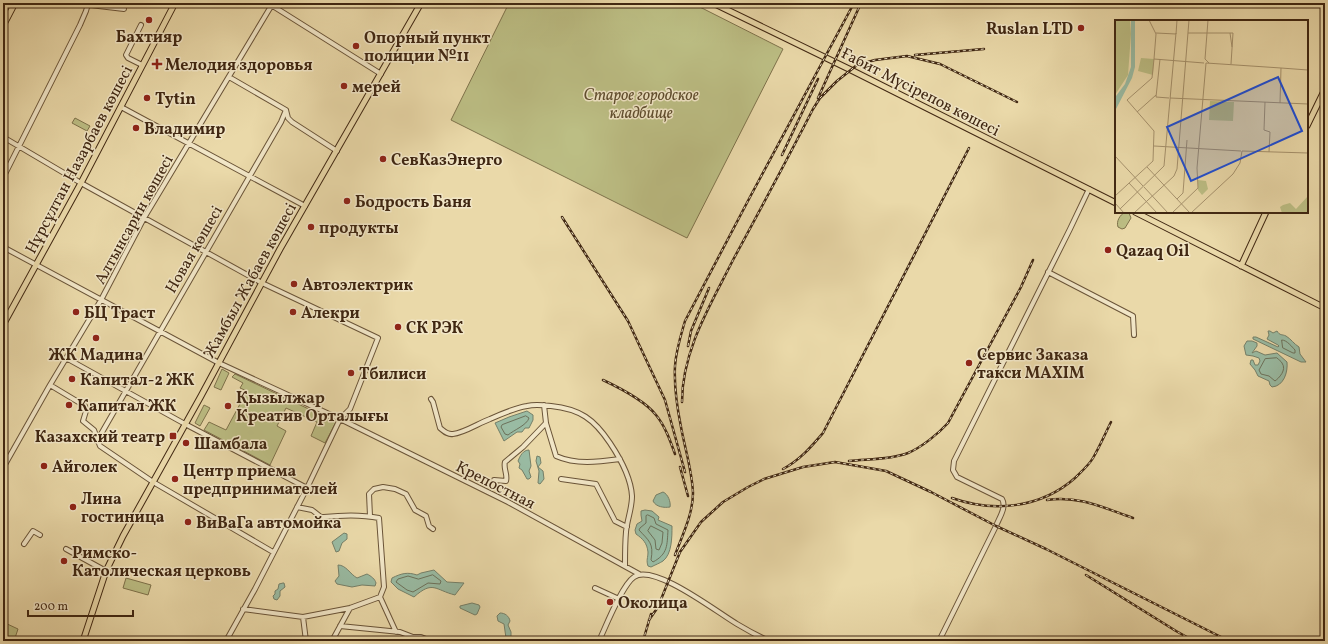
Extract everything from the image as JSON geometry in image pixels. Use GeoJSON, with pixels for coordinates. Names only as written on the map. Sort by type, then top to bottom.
{"type":"FeatureCollection","features":[{"type":"Feature","properties":{"kind":"main road"},"geometry":{"type":"LineString","coordinates":[[3,26],[15,3]]}},
{"type":"Feature","properties":{"kind":"main road","name":"Нұрсұлтан Назарбаев көшесі"},"geometry":{"type":"LineString","coordinates":[[3,325],[81,183],[175,3]]}},
{"type":"Feature","properties":{"kind":"main road","name":"Ғабит Мүсірепов көшесі"},"geometry":{"type":"LineString","coordinates":[[713,3],[844,66],[1115,202]]}},
{"type":"Feature","properties":{"kind":"main road","name":"Жамбыл Жабаев көшесі"},"geometry":{"type":"LineString","coordinates":[[83,641],[106,571],[123,536],[262,283],[420,4]]}},
{"type":"Feature","properties":{"kind":"main road"},"geometry":{"type":"LineString","coordinates":[[1308,124],[1325,89]]}},
{"type":"Feature","properties":{"kind":"main road"},"geometry":{"type":"LineString","coordinates":[[1137,213],[1325,308]]}},
{"type":"Feature","properties":{"kind":"main road"},"geometry":{"type":"LineString","coordinates":[[1241,266],[1266,213]]}},
{"type":"Feature","properties":{"kind":"street"},"geometry":{"type":"LineString","coordinates":[[73,3],[124,9]]}},
{"type":"Feature","properties":{"kind":"street"},"geometry":{"type":"LineString","coordinates":[[3,178],[80,26],[88,4]]}},
{"type":"Feature","properties":{"kind":"street"},"geometry":{"type":"LineString","coordinates":[[271,4],[381,74]]}},
{"type":"Feature","properties":{"kind":"street","name":"Алтынсарин көшесі"},"geometry":{"type":"LineString","coordinates":[[3,468],[50,385],[102,300],[144,218],[271,4]]}},
{"type":"Feature","properties":{"kind":"street"},"geometry":{"type":"LineString","coordinates":[[141,25],[126,55],[128,58],[142,65]]}},
{"type":"Feature","properties":{"kind":"street"},"geometry":{"type":"LineString","coordinates":[[229,77],[286,110],[288,118],[292,122],[337,151]]}},
{"type":"Feature","properties":{"kind":"street"},"geometry":{"type":"LineString","coordinates":[[120,107],[305,206]]}},
{"type":"Feature","properties":{"kind":"street","name":"Новая көшесі"},"geometry":{"type":"LineString","coordinates":[[97,441],[281,122],[286,110]]}},
{"type":"Feature","properties":{"kind":"street"},"geometry":{"type":"LineString","coordinates":[[3,137],[81,183],[262,283],[378,338],[350,409],[340,419],[307,488],[226,641]]}},
{"type":"Feature","properties":{"kind":"street"},"geometry":{"type":"LineString","coordinates":[[939,641],[1004,507],[1004,502],[1002,500],[957,477],[953,470],[953,464],[1088,189]]}},
{"type":"Feature","properties":{"kind":"street","name":"Крепостная"},"geometry":{"type":"LineString","coordinates":[[3,247],[219,363],[340,419],[508,502],[639,574],[654,576],[668,581],[737,624],[769,641]]}},
{"type":"Feature","properties":{"kind":"street"},"geometry":{"type":"LineString","coordinates":[[1048,272],[1133,316],[1134,335]]}},
{"type":"Feature","properties":{"kind":"street"},"geometry":{"type":"LineString","coordinates":[[66,358],[185,424],[307,488]]}},
{"type":"Feature","properties":{"kind":"street"},"geometry":{"type":"LineString","coordinates":[[50,385],[85,406],[86,411],[83,421],[93,428],[100,446],[153,482],[273,552]]}},
{"type":"Feature","properties":{"kind":"street"},"geometry":{"type":"LineString","coordinates":[[431,399],[440,428],[450,434],[457,433],[526,406],[544,405],[570,409],[587,417],[606,438],[620,459],[630,484],[632,497],[627,527],[625,566]]}},
{"type":"Feature","properties":{"kind":"street"},"geometry":{"type":"LineString","coordinates":[[544,405],[546,423],[554,453],[557,457],[575,461],[596,462],[620,459]]}},
{"type":"Feature","properties":{"kind":"street"},"geometry":{"type":"LineString","coordinates":[[494,480],[506,481],[507,478],[504,465],[506,461],[523,447],[546,423]]}},
{"type":"Feature","properties":{"kind":"street"},"geometry":{"type":"LineString","coordinates":[[561,479],[596,484],[615,521],[627,527]]}},
{"type":"Feature","properties":{"kind":"street"},"geometry":{"type":"LineString","coordinates":[[370,516],[369,494],[371,491],[383,487],[395,489],[406,494],[415,510],[426,516],[429,526],[433,529]]}},
{"type":"Feature","properties":{"kind":"street"},"geometry":{"type":"LineString","coordinates":[[243,609],[303,616],[350,608],[380,596],[384,587],[379,518],[370,516],[344,515],[321,517],[312,510],[297,507]]}},
{"type":"Feature","properties":{"kind":"street"},"geometry":{"type":"LineString","coordinates":[[24,544],[33,531],[40,535]]}},
{"type":"Feature","properties":{"kind":"street"},"geometry":{"type":"LineString","coordinates":[[66,549],[106,571]]}},
{"type":"Feature","properties":{"kind":"street"},"geometry":{"type":"LineString","coordinates":[[599,641],[630,580],[639,574]]}},
{"type":"Feature","properties":{"kind":"street"},"geometry":{"type":"LineString","coordinates":[[595,588],[619,599]]}},
{"type":"Feature","properties":{"kind":"street"},"geometry":{"type":"LineString","coordinates":[[380,596],[396,632]]}},
{"type":"Feature","properties":{"kind":"street"},"geometry":{"type":"LineString","coordinates":[[332,641],[350,608]]}},
{"type":"Feature","properties":{"kind":"street"},"geometry":{"type":"LineString","coordinates":[[303,616],[306,641]]}},
{"type":"Feature","properties":{"kind":"street"},"geometry":{"type":"LineString","coordinates":[[340,626],[396,632],[413,637],[421,637],[431,641]]}},
{"type":"Feature","properties":{"kind":"green space","name":"Старое городское кладбище"},"geometry":{"type":"Polygon","coordinates":[[[509,3],[692,3],[783,49],[687,238],[451,120],[509,3]]]}},
{"type":"Feature","properties":{"kind":"green space"},"geometry":{"type":"Polygon","coordinates":[[[75,118],[90,126],[87,131],[72,123],[75,118]]]}},
{"type":"Feature","properties":{"kind":"green space"},"geometry":{"type":"Polygon","coordinates":[[[1124,213],[1129,213],[1131,218],[1125,228],[1122,229],[1118,227],[1118,220],[1124,213]]]}},
{"type":"Feature","properties":{"kind":"green space"},"geometry":{"type":"Polygon","coordinates":[[[222,369],[229,373],[221,390],[214,387],[222,369]]]}},
{"type":"Feature","properties":{"kind":"green space"},"geometry":{"type":"Polygon","coordinates":[[[235,374],[336,422],[325,443],[311,436],[317,422],[286,408],[277,426],[286,431],[270,465],[204,430],[209,422],[226,430],[247,391],[240,388],[243,383],[232,377],[235,374]]]}},
{"type":"Feature","properties":{"kind":"green space"},"geometry":{"type":"Polygon","coordinates":[[[204,405],[210,408],[200,426],[195,423],[204,405]]]}},
{"type":"Feature","properties":{"kind":"green space"},"geometry":{"type":"Polygon","coordinates":[[[126,578],[151,585],[148,595],[123,588],[126,578]]]}},
{"type":"Feature","properties":{"kind":"green space"},"geometry":{"type":"Polygon","coordinates":[[[3,622],[18,629],[14,641],[3,641],[3,622]]]}},
{"type":"Feature","properties":{"kind":"water"},"geometry":{"type":"Polygon","coordinates":[[[1268,331],[1273,333],[1277,331],[1278,333],[1288,337],[1299,347],[1300,354],[1306,362],[1301,362],[1253,339],[1253,337],[1256,337],[1278,347],[1278,345],[1267,339],[1269,335],[1268,331]]]}},
{"type":"Feature","properties":{"kind":"water"},"geometry":{"type":"Polygon","coordinates":[[[1247,341],[1257,343],[1257,346],[1252,353],[1256,351],[1265,355],[1277,353],[1287,362],[1286,374],[1280,384],[1272,387],[1269,381],[1258,376],[1250,364],[1251,360],[1253,360],[1255,365],[1258,365],[1260,361],[1259,358],[1246,355],[1244,346],[1247,341]]]}},
{"type":"Feature","properties":{"kind":"water"},"geometry":{"type":"Polygon","coordinates":[[[527,411],[533,415],[533,420],[529,428],[525,428],[522,432],[517,432],[504,441],[495,423],[527,411]]]}},
{"type":"Feature","properties":{"kind":"water"},"geometry":{"type":"Polygon","coordinates":[[[529,450],[531,466],[529,471],[531,477],[527,479],[522,470],[519,468],[520,464],[518,461],[523,452],[529,450]]]}},
{"type":"Feature","properties":{"kind":"water"},"geometry":{"type":"Polygon","coordinates":[[[537,456],[540,457],[541,463],[538,467],[543,471],[544,479],[540,484],[538,483],[539,471],[536,461],[537,456]]]}},
{"type":"Feature","properties":{"kind":"water"},"geometry":{"type":"Polygon","coordinates":[[[663,492],[669,498],[670,507],[660,507],[653,501],[656,495],[663,492]]]}},
{"type":"Feature","properties":{"kind":"water"},"geometry":{"type":"Polygon","coordinates":[[[641,511],[652,511],[659,517],[658,520],[672,526],[671,545],[666,558],[651,567],[647,564],[647,546],[636,534],[635,530],[637,524],[642,521],[641,511]]]}},
{"type":"Feature","properties":{"kind":"water"},"geometry":{"type":"Polygon","coordinates":[[[344,533],[347,534],[347,539],[342,543],[339,551],[336,552],[332,542],[344,533]]]}},
{"type":"Feature","properties":{"kind":"water"},"geometry":{"type":"Polygon","coordinates":[[[338,565],[346,568],[357,578],[367,574],[375,580],[375,586],[362,585],[352,587],[337,584],[335,581],[339,576],[338,565]]]}},
{"type":"Feature","properties":{"kind":"water"},"geometry":{"type":"Polygon","coordinates":[[[434,570],[447,582],[464,583],[455,595],[430,588],[420,592],[414,597],[398,589],[391,582],[392,578],[402,574],[408,573],[417,575],[434,570]]]}},
{"type":"Feature","properties":{"kind":"water"},"geometry":{"type":"Polygon","coordinates":[[[284,583],[285,587],[280,591],[280,596],[277,600],[274,599],[273,596],[275,591],[278,589],[279,584],[284,583]]]}},
{"type":"Feature","properties":{"kind":"water"},"geometry":{"type":"Polygon","coordinates":[[[472,603],[479,605],[480,607],[475,615],[460,608],[460,606],[472,603]]]}},
{"type":"Feature","properties":{"kind":"water"},"geometry":{"type":"Polygon","coordinates":[[[500,613],[509,618],[510,621],[508,625],[511,632],[511,637],[506,638],[504,624],[498,621],[497,616],[500,613]]]}},
{"type":"Feature","properties":{"kind":"railway"},"geometry":{"type":"LineString","coordinates":[[675,555],[684,533],[693,501],[690,468],[678,412],[675,381],[676,354],[685,321],[854,3]]}},
{"type":"Feature","properties":{"kind":"railway"},"geometry":{"type":"LineString","coordinates":[[818,98],[861,3]]}},
{"type":"Feature","properties":{"kind":"railway"},"geometry":{"type":"LineString","coordinates":[[915,55],[984,49]]}},
{"type":"Feature","properties":{"kind":"railway"},"geometry":{"type":"LineString","coordinates":[[682,402],[683,383],[687,364],[692,346],[707,311],[813,109],[820,98],[837,81],[857,65],[875,60],[907,56],[940,64],[1017,102]]}},
{"type":"Feature","properties":{"kind":"railway"},"geometry":{"type":"LineString","coordinates":[[782,155],[818,79]]}},
{"type":"Feature","properties":{"kind":"railway"},"geometry":{"type":"LineString","coordinates":[[783,469],[800,457],[823,433],[969,148]]}},
{"type":"Feature","properties":{"kind":"railway"},"geometry":{"type":"LineString","coordinates":[[562,217],[628,321],[665,400],[685,472]]}},
{"type":"Feature","properties":{"kind":"railway"},"geometry":{"type":"LineString","coordinates":[[849,461],[886,458],[908,453],[930,440],[948,423],[1021,287],[1033,260]]}},
{"type":"Feature","properties":{"kind":"railway"},"geometry":{"type":"LineString","coordinates":[[688,346],[691,331],[709,288]]}},
{"type":"Feature","properties":{"kind":"railway"},"geometry":{"type":"LineString","coordinates":[[603,380],[632,395],[651,410],[665,428],[675,454]]}},
{"type":"Feature","properties":{"kind":"railway"},"geometry":{"type":"LineString","coordinates":[[952,498],[968,503],[1000,506],[1016,505],[1047,496],[1062,488],[1087,466],[1096,454],[1111,422]]}},
{"type":"Feature","properties":{"kind":"railway"},"geometry":{"type":"LineString","coordinates":[[649,620],[658,607],[680,552],[701,522],[723,502],[764,479],[803,467],[835,462],[886,471],[1229,641]]}},
{"type":"Feature","properties":{"kind":"railway"},"geometry":{"type":"LineString","coordinates":[[680,467],[688,496]]}},
{"type":"Feature","properties":{"kind":"railway"},"geometry":{"type":"LineString","coordinates":[[1047,500],[1069,499],[1091,503],[1133,518]]}},
{"type":"Feature","properties":{"kind":"railway"},"geometry":{"type":"LineString","coordinates":[[1086,575],[1194,641]]}},
{"type":"Feature","properties":{"kind":"railway"},"geometry":{"type":"LineString","coordinates":[[643,641],[651,614]]}},
{"type":"Feature","properties":{"kind":"place","name":"Бахтияр"},"geometry":{"type":"Point","coordinates":[149,20]}},
{"type":"Feature","properties":{"kind":"place","name":"Ruslan LTD"},"geometry":{"type":"Point","coordinates":[1081,28]}},
{"type":"Feature","properties":{"kind":"place","name":"Опорный пункт полиции №11"},"geometry":{"type":"Point","coordinates":[356,46]}},
{"type":"Feature","properties":{"kind":"place","name":"Мелодия здоровья"},"geometry":{"type":"Point","coordinates":[157,64]}},
{"type":"Feature","properties":{"kind":"place","name":"мерей"},"geometry":{"type":"Point","coordinates":[344,86]}},
{"type":"Feature","properties":{"kind":"place","name":"Tytin"},"geometry":{"type":"Point","coordinates":[147,98]}},
{"type":"Feature","properties":{"kind":"place","name":"Владимир"},"geometry":{"type":"Point","coordinates":[136,128]}},
{"type":"Feature","properties":{"kind":"place","name":"СевКазЭнерго"},"geometry":{"type":"Point","coordinates":[383,159]}},
{"type":"Feature","properties":{"kind":"place","name":"Бодрость Баня"},"geometry":{"type":"Point","coordinates":[347,201]}},
{"type":"Feature","properties":{"kind":"place","name":"продукты"},"geometry":{"type":"Point","coordinates":[311,227]}},
{"type":"Feature","properties":{"kind":"place","name":"Qazaq Oil"},"geometry":{"type":"Point","coordinates":[1108,250]}},
{"type":"Feature","properties":{"kind":"place","name":"Автоэлектрик"},"geometry":{"type":"Point","coordinates":[294,284]}},
{"type":"Feature","properties":{"kind":"place","name":"БЦ Траст"},"geometry":{"type":"Point","coordinates":[76,312]}},
{"type":"Feature","properties":{"kind":"place","name":"Алекри"},"geometry":{"type":"Point","coordinates":[293,312]}},
{"type":"Feature","properties":{"kind":"place","name":"СК РЭК"},"geometry":{"type":"Point","coordinates":[398,327]}},
{"type":"Feature","properties":{"kind":"place","name":"ЖК Мадина"},"geometry":{"type":"Point","coordinates":[96,338]}},
{"type":"Feature","properties":{"kind":"place","name":"Сервис Заказа такси MAXIM"},"geometry":{"type":"Point","coordinates":[969,363]}},
{"type":"Feature","properties":{"kind":"place","name":"Тбилиси"},"geometry":{"type":"Point","coordinates":[351,373]}},
{"type":"Feature","properties":{"kind":"place","name":"Капитал-2 ЖК"},"geometry":{"type":"Point","coordinates":[72,379]}},
{"type":"Feature","properties":{"kind":"place","name":"Капитал ЖК"},"geometry":{"type":"Point","coordinates":[69,405]}},
{"type":"Feature","properties":{"kind":"place","name":"Қызылжар Креатив Орталығы"},"geometry":{"type":"Point","coordinates":[228,406]}},
{"type":"Feature","properties":{"kind":"place","name":"Казахский театр"},"geometry":{"type":"Point","coordinates":[173,436]}},
{"type":"Feature","properties":{"kind":"place","name":"Шамбала"},"geometry":{"type":"Point","coordinates":[186,443]}},
{"type":"Feature","properties":{"kind":"place","name":"Айголек"},"geometry":{"type":"Point","coordinates":[44,466]}},
{"type":"Feature","properties":{"kind":"place","name":"Центр приема предпринимателей"},"geometry":{"type":"Point","coordinates":[175,479]}},
{"type":"Feature","properties":{"kind":"place","name":"Лина гостиница"},"geometry":{"type":"Point","coordinates":[73,507]}},
{"type":"Feature","properties":{"kind":"place","name":"ВиВаГа автомойка"},"geometry":{"type":"Point","coordinates":[188,522]}},
{"type":"Feature","properties":{"kind":"place","name":"Римско- Католическая церковь"},"geometry":{"type":"Point","coordinates":[64,561]}},
{"type":"Feature","properties":{"kind":"place","name":"Околица"},"geometry":{"type":"Point","coordinates":[610,602]}}]}
